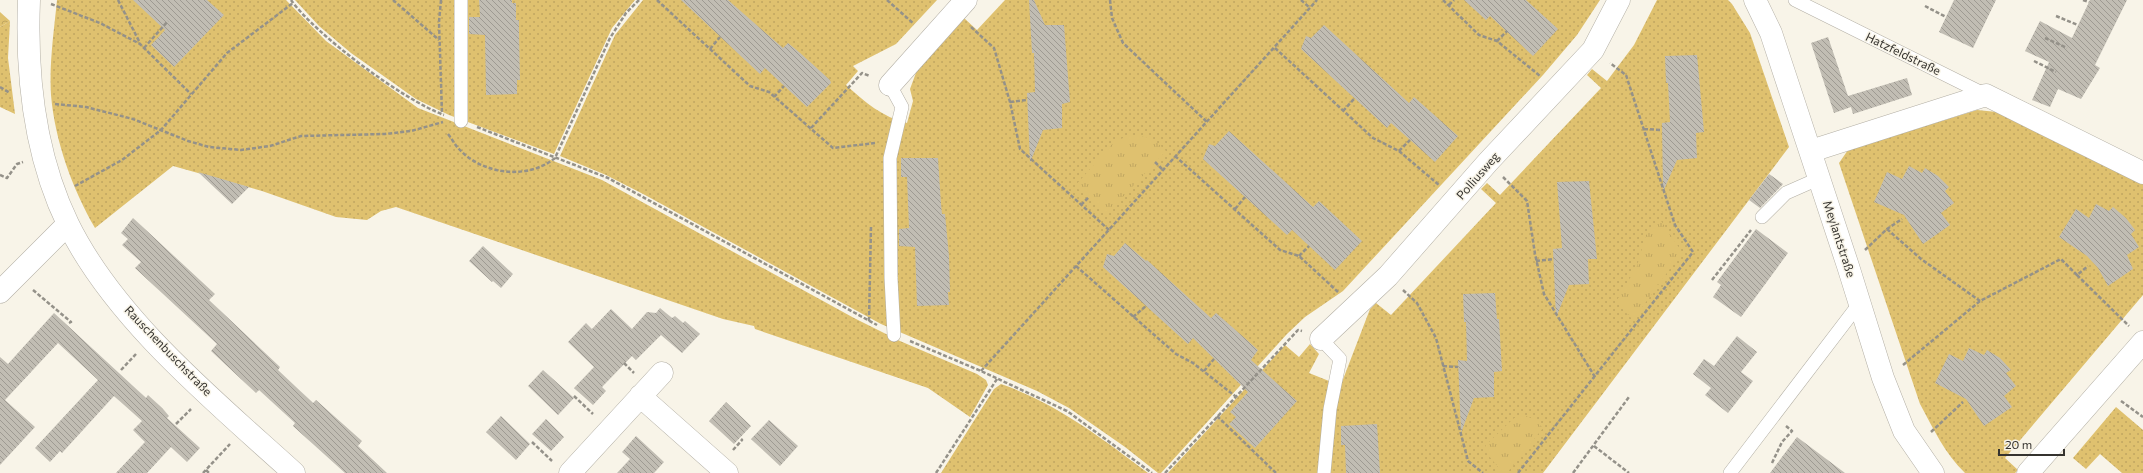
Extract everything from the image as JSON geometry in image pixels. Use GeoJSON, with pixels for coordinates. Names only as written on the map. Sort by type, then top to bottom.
{"type":"FeatureCollection","features":[{"type":"Feature","properties":{"kind":"street","name":"Polliusweg"},"geometry":{"type":"LineString","coordinates":[[1321,339],[1388,276],[1488,162],[1593,50],[1619,0]]}},
{"type":"Feature","properties":{"kind":"street","name":"Meylantstraße"},"geometry":{"type":"LineString","coordinates":[[1755,0],[1771,34],[1811,151],[1883,378],[1904,431],[1933,473]]}},
{"type":"Feature","properties":{"kind":"street","name":"Rauschenbuschstraße"},"geometry":{"type":"LineString","coordinates":[[39,1],[27,36],[34,107],[43,154],[68,224],[100,277],[138,323],[244,428],[294,473]]}},
{"type":"Feature","properties":{"kind":"street"},"geometry":{"type":"LineString","coordinates":[[890,85],[961,6]]}},
{"type":"Feature","properties":{"kind":"street"},"geometry":{"type":"LineString","coordinates":[[1811,151],[1986,95]]}},
{"type":"Feature","properties":{"kind":"street","name":"Hatzfeldstraße"},"geometry":{"type":"LineString","coordinates":[[1986,95],[2143,172]]}},
{"type":"Feature","properties":{"kind":"street"},"geometry":{"type":"LineString","coordinates":[[0,292],[68,224]]}},
{"type":"Feature","properties":{"kind":"street"},"geometry":{"type":"LineString","coordinates":[[2028,473],[2104,386],[2138,336]]}},
{"type":"Feature","properties":{"kind":"street"},"geometry":{"type":"LineString","coordinates":[[562,468],[610,430],[662,373]]}},
{"type":"Feature","properties":{"kind":"street"},"geometry":{"type":"LineString","coordinates":[[640,396],[727,473]]}},
{"type":"Feature","properties":{"kind":"lane"},"geometry":{"type":"LineString","coordinates":[[456,119],[461,0]]}},
{"type":"Feature","properties":{"kind":"lane","name":"Hatzfeldstraße"},"geometry":{"type":"LineString","coordinates":[[1795,0],[1986,95]]}},
{"type":"Feature","properties":{"kind":"lane"},"geometry":{"type":"LineString","coordinates":[[890,85],[902,107],[890,166],[891,278],[894,335]]}},
{"type":"Feature","properties":{"kind":"lane"},"geometry":{"type":"LineString","coordinates":[[1762,218],[1786,193],[1820,178]]}},
{"type":"Feature","properties":{"kind":"lane"},"geometry":{"type":"LineString","coordinates":[[1730,473],[1859,304]]}},
{"type":"Feature","properties":{"kind":"lane"},"geometry":{"type":"LineString","coordinates":[[1321,339],[1340,359],[1330,408],[1324,473]]}},
{"type":"Feature","properties":{"kind":"path"},"geometry":{"type":"LineString","coordinates":[[118,0],[140,44]]}},
{"type":"Feature","properties":{"kind":"path"},"geometry":{"type":"LineString","coordinates":[[393,0],[440,41]]}},
{"type":"Feature","properties":{"kind":"path"},"geometry":{"type":"LineString","coordinates":[[441,0],[440,41],[442,115]]}},
{"type":"Feature","properties":{"kind":"path"},"geometry":{"type":"LineString","coordinates":[[445,130],[460,150],[474,161],[493,169],[517,173],[546,165],[555,158],[610,38],[626,13],[639,0]]}},
{"type":"Feature","properties":{"kind":"path"},"geometry":{"type":"LineString","coordinates":[[657,0],[750,86],[769,92],[833,148],[894,141]]}},
{"type":"Feature","properties":{"kind":"path"},"geometry":{"type":"LineString","coordinates":[[887,0],[917,27]]}},
{"type":"Feature","properties":{"kind":"path"},"geometry":{"type":"LineString","coordinates":[[1110,0],[1112,18],[1123,43],[1207,122]]}},
{"type":"Feature","properties":{"kind":"path"},"geometry":{"type":"LineString","coordinates":[[1301,0],[1310,8]]}},
{"type":"Feature","properties":{"kind":"path"},"geometry":{"type":"LineString","coordinates":[[981,371],[1109,230],[1162,169],[1318,0]]}},
{"type":"Feature","properties":{"kind":"path"},"geometry":{"type":"LineString","coordinates":[[1443,0],[1479,35],[1497,41],[1557,90]]}},
{"type":"Feature","properties":{"kind":"path"},"geometry":{"type":"LineString","coordinates":[[1448,6],[1454,0]]}},
{"type":"Feature","properties":{"kind":"path"},"geometry":{"type":"LineString","coordinates":[[2083,0],[2089,2]]}},
{"type":"Feature","properties":{"kind":"path"},"geometry":{"type":"LineString","coordinates":[[39,1],[100,23],[140,44],[190,94]]}},
{"type":"Feature","properties":{"kind":"path"},"geometry":{"type":"LineString","coordinates":[[57,196],[122,160],[161,130],[190,94],[227,53],[292,1],[321,32],[382,79],[422,105],[442,115],[456,119],[608,178],[894,335],[997,378],[1067,411],[1152,473]]}},
{"type":"Feature","properties":{"kind":"path"},"geometry":{"type":"LineString","coordinates":[[961,6],[994,48],[1010,102],[1020,149],[1109,230]]}},
{"type":"Feature","properties":{"kind":"path"},"geometry":{"type":"LineString","coordinates":[[1925,6],[1946,17]]}},
{"type":"Feature","properties":{"kind":"path"},"geometry":{"type":"LineString","coordinates":[[2056,16],[2078,25]]}},
{"type":"Feature","properties":{"kind":"path"},"geometry":{"type":"LineString","coordinates":[[144,48],[168,21]]}},
{"type":"Feature","properties":{"kind":"path"},"geometry":{"type":"LineString","coordinates":[[1497,41],[1507,31]]}},
{"type":"Feature","properties":{"kind":"path"},"geometry":{"type":"LineString","coordinates":[[710,49],[720,37]]}},
{"type":"Feature","properties":{"kind":"path"},"geometry":{"type":"LineString","coordinates":[[2045,38],[2067,48]]}},
{"type":"Feature","properties":{"kind":"path"},"geometry":{"type":"LineString","coordinates":[[1274,48],[1374,138],[1399,151],[1456,200]]}},
{"type":"Feature","properties":{"kind":"path"},"geometry":{"type":"LineString","coordinates":[[1518,473],[1693,252],[1675,225],[1626,75],[1593,50]]}},
{"type":"Feature","properties":{"kind":"path"},"geometry":{"type":"LineString","coordinates":[[2034,61],[2056,72]]}},
{"type":"Feature","properties":{"kind":"path"},"geometry":{"type":"LineString","coordinates":[[810,128],[862,73],[890,85]]}},
{"type":"Feature","properties":{"kind":"path"},"geometry":{"type":"LineString","coordinates":[[774,97],[784,86]]}},
{"type":"Feature","properties":{"kind":"path"},"geometry":{"type":"LineString","coordinates":[[1343,111],[1354,99]]}},
{"type":"Feature","properties":{"kind":"path"},"geometry":{"type":"LineString","coordinates":[[1010,102],[1027,100]]}},
{"type":"Feature","properties":{"kind":"path"},"geometry":{"type":"LineString","coordinates":[[34,107],[53,104],[86,107],[133,119],[209,147],[241,150],[270,146],[301,136],[411,132],[456,119]]}},
{"type":"Feature","properties":{"kind":"path"},"geometry":{"type":"LineString","coordinates":[[1644,129],[1662,130]]}},
{"type":"Feature","properties":{"kind":"path"},"geometry":{"type":"LineString","coordinates":[[1399,151],[1410,140]]}},
{"type":"Feature","properties":{"kind":"path"},"geometry":{"type":"LineString","coordinates":[[1175,156],[1280,250],[1299,256],[1355,308]]}},
{"type":"Feature","properties":{"kind":"path"},"geometry":{"type":"LineString","coordinates":[[0,176],[7,178],[17,164],[26,161]]}},
{"type":"Feature","properties":{"kind":"path"},"geometry":{"type":"LineString","coordinates":[[1155,162],[1162,169]]}},
{"type":"Feature","properties":{"kind":"path"},"geometry":{"type":"LineString","coordinates":[[1488,162],[1527,201],[1536,261],[1544,294],[1595,377]]}},
{"type":"Feature","properties":{"kind":"path"},"geometry":{"type":"LineString","coordinates":[[1081,205],[1089,197]]}},
{"type":"Feature","properties":{"kind":"path"},"geometry":{"type":"LineString","coordinates":[[1235,209],[1245,197]]}},
{"type":"Feature","properties":{"kind":"path"},"geometry":{"type":"LineString","coordinates":[[1712,280],[1762,218]]}},
{"type":"Feature","properties":{"kind":"path"},"geometry":{"type":"LineString","coordinates":[[1865,250],[1887,229],[1902,219]]}},
{"type":"Feature","properties":{"kind":"path"},"geometry":{"type":"LineString","coordinates":[[1887,229],[1921,259],[1980,301]]}},
{"type":"Feature","properties":{"kind":"path"},"geometry":{"type":"LineString","coordinates":[[1299,256],[1309,246]]}},
{"type":"Feature","properties":{"kind":"path"},"geometry":{"type":"LineString","coordinates":[[1536,261],[1554,259]]}},
{"type":"Feature","properties":{"kind":"path"},"geometry":{"type":"LineString","coordinates":[[1903,365],[1980,301],[2061,259],[2138,336]]}},
{"type":"Feature","properties":{"kind":"path"},"geometry":{"type":"LineString","coordinates":[[1076,266],[1176,354],[1193,363],[1235,396]]}},
{"type":"Feature","properties":{"kind":"path"},"geometry":{"type":"LineString","coordinates":[[2077,274],[2088,266]]}},
{"type":"Feature","properties":{"kind":"path"},"geometry":{"type":"LineString","coordinates":[[16,276],[71,322],[69,323]]}},
{"type":"Feature","properties":{"kind":"path"},"geometry":{"type":"LineString","coordinates":[[1388,276],[1416,303],[1436,338],[1468,461],[1484,473]]}},
{"type":"Feature","properties":{"kind":"path"},"geometry":{"type":"LineString","coordinates":[[1133,317],[1146,306]]}},
{"type":"Feature","properties":{"kind":"path"},"geometry":{"type":"LineString","coordinates":[[1165,473],[1298,330],[1321,339]]}},
{"type":"Feature","properties":{"kind":"path"},"geometry":{"type":"LineString","coordinates":[[1204,371],[1214,359]]}},
{"type":"Feature","properties":{"kind":"path"},"geometry":{"type":"LineString","coordinates":[[1443,366],[1458,367]]}},
{"type":"Feature","properties":{"kind":"path"},"geometry":{"type":"LineString","coordinates":[[936,473],[997,378]]}},
{"type":"Feature","properties":{"kind":"path"},"geometry":{"type":"LineString","coordinates":[[2104,386],[2143,417]]}},
{"type":"Feature","properties":{"kind":"path"},"geometry":{"type":"LineString","coordinates":[[574,396],[610,430]]}},
{"type":"Feature","properties":{"kind":"path"},"geometry":{"type":"LineString","coordinates":[[1573,473],[1629,397]]}},
{"type":"Feature","properties":{"kind":"path"},"geometry":{"type":"LineString","coordinates":[[1931,433],[1963,402]]}},
{"type":"Feature","properties":{"kind":"path"},"geometry":{"type":"LineString","coordinates":[[1217,416],[1276,473]]}},
{"type":"Feature","properties":{"kind":"path"},"geometry":{"type":"LineString","coordinates":[[203,473],[244,428]]}},
{"type":"Feature","properties":{"kind":"path"},"geometry":{"type":"LineString","coordinates":[[1772,463],[1782,442],[1792,431]]}},
{"type":"Feature","properties":{"kind":"path"},"geometry":{"type":"LineString","coordinates":[[532,442],[562,468]]}},
{"type":"Feature","properties":{"kind":"path"},"geometry":{"type":"LineString","coordinates":[[1594,446],[1629,473]]}},
{"type":"Feature","properties":{"kind":"path"},"geometry":{"type":"LineString","coordinates":[[206,470],[209,473]]}},
{"type":"Feature","properties":{"kind":"green space"},"geometry":{"type":"Polygon","coordinates":[[[57,0],[286,0],[326,41],[418,108],[602,180],[854,318],[900,341],[977,374],[986,380],[988,385],[970,417],[928,388],[755,329],[754,326],[723,319],[396,207],[381,211],[367,220],[336,217],[262,191],[173,166],[95,228],[79,197],[66,164],[56,130],[53,112],[51,71],[57,0]]]}},
{"type":"Feature","properties":{"kind":"green space"},"geometry":{"type":"Polygon","coordinates":[[[295,0],[635,0],[612,28],[554,154],[449,115],[416,99],[351,53],[319,26],[295,0]]]}},
{"type":"Feature","properties":{"kind":"green space"},"geometry":{"type":"Polygon","coordinates":[[[643,0],[937,0],[896,44],[853,66],[858,71],[846,85],[867,103],[882,113],[907,123],[913,101],[910,89],[917,70],[964,18],[977,30],[1005,0],[1600,0],[1577,35],[1543,75],[1343,291],[1305,317],[1287,334],[1161,473],[1158,473],[1125,447],[1069,408],[1037,391],[881,324],[645,195],[606,175],[560,156],[615,35],[643,0]]]}},
{"type":"Feature","properties":{"kind":"green space"},"geometry":{"type":"Polygon","coordinates":[[[1657,0],[1728,0],[1732,4],[1750,33],[1789,147],[1543,473],[1168,473],[1285,345],[1299,357],[1310,344],[1319,354],[1309,373],[1329,381],[1342,382],[1370,309],[1376,303],[1391,315],[1496,203],[1481,189],[1487,183],[1500,195],[1601,88],[1587,75],[1592,69],[1607,81],[1634,45],[1657,0]]]}},
{"type":"Feature","properties":{"kind":"green space"},"geometry":{"type":"Polygon","coordinates":[[[0,12],[10,21],[0,27],[0,12]]]}},
{"type":"Feature","properties":{"kind":"green space"},"geometry":{"type":"Polygon","coordinates":[[[10,21],[8,58],[15,114],[0,107],[0,27],[10,21]]]}},
{"type":"Feature","properties":{"kind":"green space"},"geometry":{"type":"Polygon","coordinates":[[[1977,110],[2007,113],[2143,181],[2143,295],[2005,458],[2018,470],[2015,473],[1965,473],[1945,449],[1920,404],[1839,163],[1848,150],[1977,110]]]}},
{"type":"Feature","properties":{"kind":"green space"},"geometry":{"type":"Polygon","coordinates":[[[1130,135],[1152,138],[1166,151],[1106,215],[1075,186],[1114,142],[1130,135]]]}},
{"type":"Feature","properties":{"kind":"green space"},"geometry":{"type":"Polygon","coordinates":[[[1661,221],[1682,252],[1633,320],[1616,302],[1637,266],[1646,235],[1661,221]]]}},
{"type":"Feature","properties":{"kind":"green space"},"geometry":{"type":"Polygon","coordinates":[[[1001,384],[1041,401],[1060,412],[1114,447],[1148,473],[941,473],[994,389],[1001,384]]]}},
{"type":"Feature","properties":{"kind":"green space"},"geometry":{"type":"Polygon","coordinates":[[[2116,407],[2143,430],[2143,473],[2122,473],[2100,454],[2086,469],[2073,458],[2116,407]]]}},
{"type":"Feature","properties":{"kind":"green space"},"geometry":{"type":"Polygon","coordinates":[[[1522,414],[1535,420],[1543,428],[1507,473],[1503,473],[1484,450],[1486,445],[1513,419],[1522,414]]]}},
{"type":"Feature","properties":{"kind":"building"},"geometry":{"type":"Polygon","coordinates":[[[133,0],[207,0],[224,15],[174,67],[151,45],[165,30],[133,0]]]}},
{"type":"Feature","properties":{"kind":"building"},"geometry":{"type":"Polygon","coordinates":[[[479,0],[512,0],[512,3],[516,3],[516,20],[519,20],[520,80],[517,80],[517,94],[486,95],[485,35],[469,34],[469,17],[480,17],[479,0]]]}},
{"type":"Feature","properties":{"kind":"building"},"geometry":{"type":"Polygon","coordinates":[[[681,0],[728,0],[783,48],[788,43],[830,80],[831,83],[807,107],[765,68],[760,74],[681,0]]]}},
{"type":"Feature","properties":{"kind":"building"},"geometry":{"type":"Polygon","coordinates":[[[1029,0],[1034,0],[1045,25],[1064,25],[1070,102],[1062,104],[1062,128],[1043,130],[1030,163],[1027,93],[1035,92],[1034,53],[1032,53],[1029,0]]]}},
{"type":"Feature","properties":{"kind":"building"},"geometry":{"type":"Polygon","coordinates":[[[1464,0],[1526,0],[1558,29],[1533,56],[1490,16],[1486,20],[1464,0]]]}},
{"type":"Feature","properties":{"kind":"building"},"geometry":{"type":"Polygon","coordinates":[[[1954,0],[1996,0],[1973,48],[1939,32],[1954,0]]]}},
{"type":"Feature","properties":{"kind":"building"},"geometry":{"type":"Polygon","coordinates":[[[2090,0],[2127,0],[2095,65],[2100,68],[2081,99],[2058,89],[2050,107],[2032,100],[2049,62],[2025,51],[2040,21],[2072,38],[2090,0]]]}},
{"type":"Feature","properties":{"kind":"building"},"geometry":{"type":"Polygon","coordinates":[[[1324,25],[1409,103],[1414,97],[1458,136],[1435,162],[1391,123],[1387,128],[1301,49],[1306,36],[1311,38],[1324,25]]]}},
{"type":"Feature","properties":{"kind":"building"},"geometry":{"type":"Polygon","coordinates":[[[1828,37],[1848,96],[1907,78],[1912,95],[1853,114],[1851,107],[1834,113],[1811,43],[1828,37]]]}},
{"type":"Feature","properties":{"kind":"building"},"geometry":{"type":"Polygon","coordinates":[[[1697,55],[1704,132],[1696,133],[1697,158],[1677,160],[1663,192],[1662,123],[1670,122],[1665,56],[1697,55]]]}},
{"type":"Feature","properties":{"kind":"building"},"geometry":{"type":"Polygon","coordinates":[[[1229,131],[1313,207],[1319,201],[1362,241],[1335,270],[1292,230],[1287,235],[1203,159],[1209,144],[1215,146],[1229,131]]]}},
{"type":"Feature","properties":{"kind":"building"},"geometry":{"type":"Polygon","coordinates":[[[901,158],[938,158],[942,214],[945,214],[949,256],[949,305],[917,306],[915,247],[899,246],[899,229],[909,228],[907,177],[901,177],[901,158]]]}},
{"type":"Feature","properties":{"kind":"building"},"geometry":{"type":"Polygon","coordinates":[[[1909,166],[1922,173],[1925,168],[1938,176],[1949,187],[1945,191],[1954,203],[1941,213],[1950,225],[1923,244],[1904,215],[1874,202],[1887,172],[1902,179],[1909,166]]]}},
{"type":"Feature","properties":{"kind":"building"},"geometry":{"type":"Polygon","coordinates":[[[198,172],[249,187],[232,204],[198,172]]]}},
{"type":"Feature","properties":{"kind":"building"},"geometry":{"type":"Polygon","coordinates":[[[1769,174],[1783,184],[1760,208],[1749,200],[1769,174]]]}},
{"type":"Feature","properties":{"kind":"building"},"geometry":{"type":"Polygon","coordinates":[[[1589,181],[1597,259],[1588,259],[1589,284],[1569,285],[1556,318],[1553,249],[1562,248],[1557,182],[1589,181]]]}},
{"type":"Feature","properties":{"kind":"building"},"geometry":{"type":"Polygon","coordinates":[[[2096,204],[2109,211],[2113,207],[2126,218],[2135,230],[2131,234],[2139,247],[2127,255],[2133,269],[2108,286],[2098,268],[2087,256],[2059,237],[2076,209],[2089,218],[2096,204]]]}},
{"type":"Feature","properties":{"kind":"building"},"geometry":{"type":"Polygon","coordinates":[[[133,218],[215,294],[209,300],[280,367],[278,370],[313,403],[316,400],[362,441],[358,446],[387,473],[345,473],[293,426],[295,423],[259,390],[256,393],[211,351],[217,344],[135,268],[141,262],[122,245],[128,239],[121,233],[133,218]]]}},
{"type":"Feature","properties":{"kind":"building"},"geometry":{"type":"Polygon","coordinates":[[[1756,229],[1788,253],[1741,317],[1713,297],[1721,285],[1717,282],[1756,229]]]}},
{"type":"Feature","properties":{"kind":"building"},"geometry":{"type":"Polygon","coordinates":[[[1125,243],[1146,261],[1147,260],[1211,318],[1216,313],[1258,350],[1251,360],[1297,401],[1255,448],[1229,424],[1236,417],[1230,412],[1248,392],[1193,338],[1188,344],[1103,267],[1107,254],[1114,256],[1125,243]]]}},
{"type":"Feature","properties":{"kind":"building"},"geometry":{"type":"Polygon","coordinates":[[[483,246],[513,274],[501,288],[493,281],[492,282],[469,261],[483,246]]]}},
{"type":"Feature","properties":{"kind":"building"},"geometry":{"type":"Polygon","coordinates":[[[1495,293],[1497,319],[1499,319],[1502,371],[1494,372],[1494,397],[1474,398],[1461,433],[1458,360],[1467,361],[1466,322],[1464,322],[1463,294],[1495,293]]]}},
{"type":"Feature","properties":{"kind":"building"},"geometry":{"type":"Polygon","coordinates":[[[660,308],[672,318],[675,316],[683,323],[685,321],[700,334],[682,353],[661,335],[636,360],[632,356],[602,387],[606,391],[593,405],[574,388],[594,367],[568,342],[586,323],[592,329],[611,309],[632,329],[647,312],[656,313],[660,308]]]}},
{"type":"Feature","properties":{"kind":"building"},"geometry":{"type":"Polygon","coordinates":[[[54,313],[146,398],[148,395],[169,416],[167,418],[200,448],[187,462],[171,447],[147,473],[116,473],[145,442],[133,430],[142,421],[114,396],[62,453],[60,451],[50,462],[35,448],[98,380],[58,343],[5,400],[35,427],[0,465],[0,357],[8,364],[54,313]]]}},
{"type":"Feature","properties":{"kind":"building"},"geometry":{"type":"Polygon","coordinates":[[[1737,336],[1757,352],[1741,372],[1753,381],[1728,413],[1705,395],[1711,388],[1693,374],[1704,359],[1714,366],[1737,336]]]}},
{"type":"Feature","properties":{"kind":"building"},"geometry":{"type":"Polygon","coordinates":[[[1969,348],[1984,355],[1987,350],[2000,358],[2011,370],[2006,373],[2016,386],[2004,396],[2012,407],[1984,426],[1966,399],[1935,383],[1949,354],[1963,361],[1969,348]]]}},
{"type":"Feature","properties":{"kind":"building"},"geometry":{"type":"Polygon","coordinates":[[[543,370],[574,398],[558,415],[528,386],[543,370]]]}},
{"type":"Feature","properties":{"kind":"building"},"geometry":{"type":"Polygon","coordinates":[[[726,402],[751,426],[734,444],[709,421],[726,402]]]}},
{"type":"Feature","properties":{"kind":"building"},"geometry":{"type":"Polygon","coordinates":[[[501,416],[530,444],[516,460],[486,432],[501,416]]]}},
{"type":"Feature","properties":{"kind":"building"},"geometry":{"type":"Polygon","coordinates":[[[546,419],[564,437],[551,451],[532,434],[546,419]]]}},
{"type":"Feature","properties":{"kind":"building"},"geometry":{"type":"Polygon","coordinates":[[[769,420],[798,446],[780,466],[751,439],[769,420]]]}},
{"type":"Feature","properties":{"kind":"building"},"geometry":{"type":"Polygon","coordinates":[[[1377,424],[1380,473],[1346,473],[1345,445],[1341,445],[1341,426],[1377,424]]]}},
{"type":"Feature","properties":{"kind":"building"},"geometry":{"type":"Polygon","coordinates":[[[636,436],[664,462],[654,473],[617,473],[630,459],[622,452],[636,436]]]}},
{"type":"Feature","properties":{"kind":"building"},"geometry":{"type":"Polygon","coordinates":[[[1797,437],[1845,473],[1770,473],[1797,437]]]}}]}
